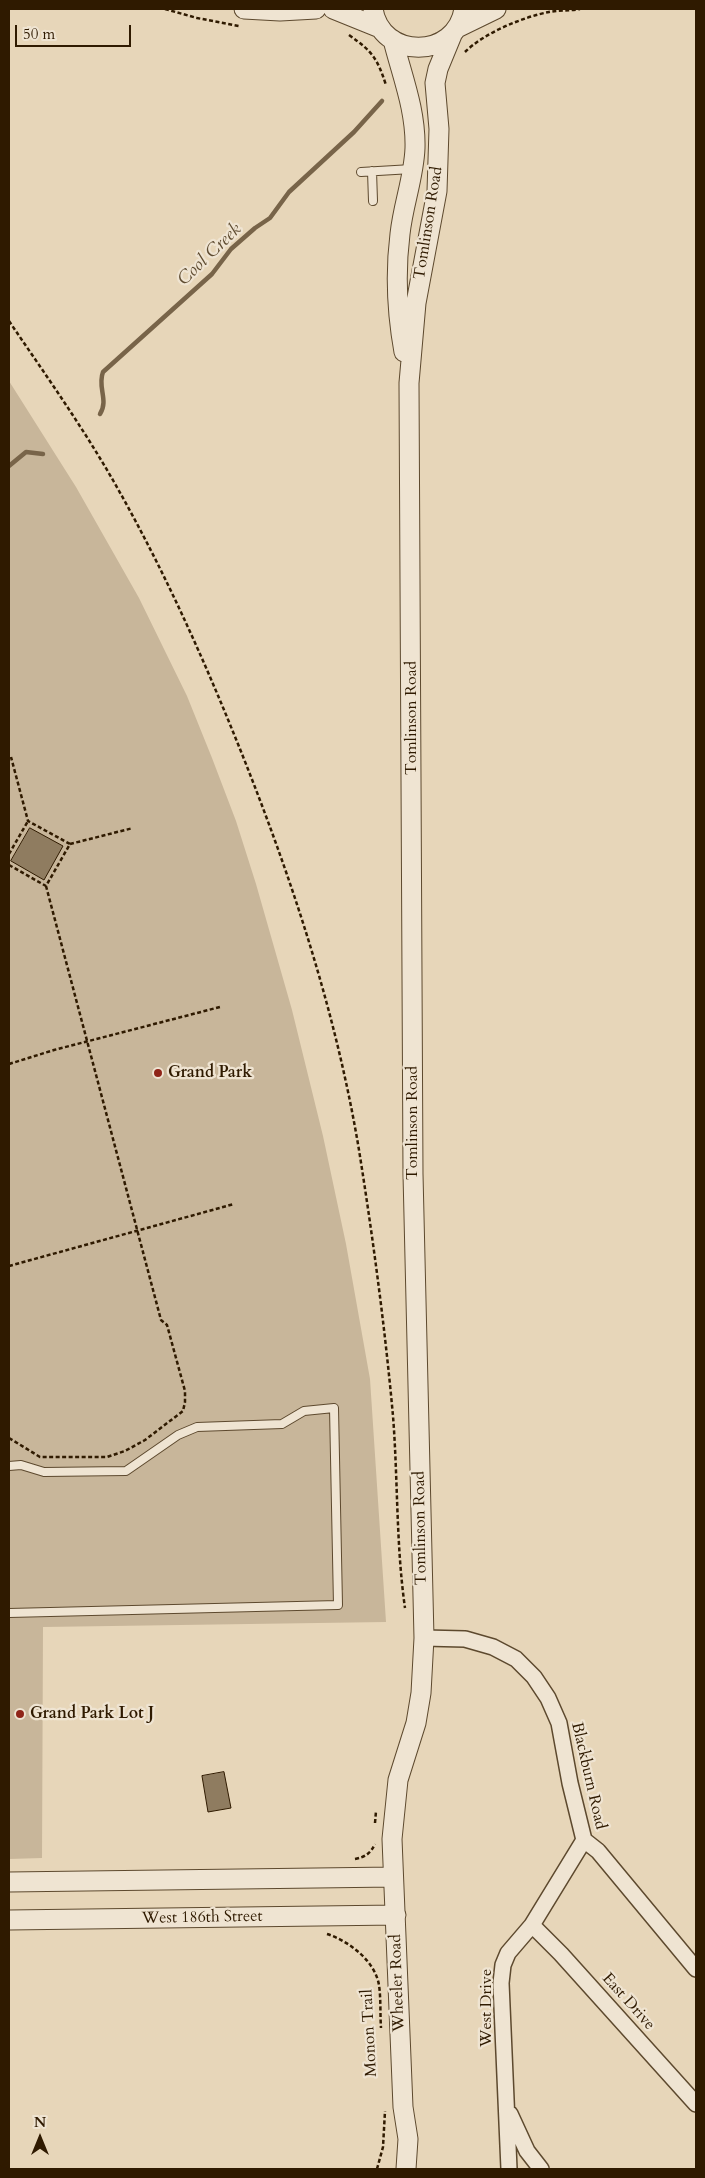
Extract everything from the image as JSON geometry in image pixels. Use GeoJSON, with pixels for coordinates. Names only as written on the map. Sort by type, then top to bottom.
{"type":"FeatureCollection","features":[{"type":"Feature","properties":{"kind":"street"},"geometry":{"type":"LineString","coordinates":[[244,9],[280,11],[316,9]]}},
{"type":"Feature","properties":{"kind":"street"},"geometry":{"type":"LineString","coordinates":[[333,9],[387,34],[401,44],[418,48],[435,45],[496,9]]}},
{"type":"Feature","properties":{"kind":"street","name":"Tomlinson Road"},"geometry":{"type":"LineString","coordinates":[[373,9],[387,34],[411,107],[415,149],[400,233],[397,292],[399,322],[409,384]]}},
{"type":"Feature","properties":{"kind":"street","name":"Tomlinson Road"},"geometry":{"type":"LineString","coordinates":[[393,1868],[395,1796],[398,1780],[416,1723],[421,1693],[424,1638],[413,1174],[409,384],[416,303],[438,191],[439,129],[435,83],[438,69],[464,9]]}},
{"type":"Feature","properties":{"kind":"street","name":"Blackburn Road"},"geometry":{"type":"LineString","coordinates":[[424,1638],[465,1639],[493,1647],[516,1659],[534,1678],[548,1698],[559,1723],[570,1783],[584,1840],[598,1851],[696,1969]]}},
{"type":"Feature","properties":{"kind":"street","name":"West Drive"},"geometry":{"type":"LineString","coordinates":[[509,2169],[502,1983],[503,1965],[508,1953],[532,1925],[584,1840]]}},
{"type":"Feature","properties":{"kind":"street"},"geometry":{"type":"LineString","coordinates":[[9,1882],[393,1868]]}},
{"type":"Feature","properties":{"kind":"street","name":"Wheeler Road"},"geometry":{"type":"LineString","coordinates":[[393,1868],[396,1914],[393,2169]]}},
{"type":"Feature","properties":{"kind":"street","name":"West 186th Street"},"geometry":{"type":"LineString","coordinates":[[9,1920],[396,1914]]}},
{"type":"Feature","properties":{"kind":"street","name":"East Drive"},"geometry":{"type":"LineString","coordinates":[[532,1925],[561,1954],[696,2104]]}},
{"type":"Feature","properties":{"kind":"street","name":"Wheeler Road"},"geometry":{"type":"LineString","coordinates":[[394,2105],[408,2140],[406,2169]]}},
{"type":"Feature","properties":{"kind":"street"},"geometry":{"type":"LineString","coordinates":[[507,2108],[527,2151],[541,2169]]}},
{"type":"Feature","properties":{"kind":"lane"},"geometry":{"type":"LineString","coordinates":[[361,172],[412,169]]}},
{"type":"Feature","properties":{"kind":"lane"},"geometry":{"type":"LineString","coordinates":[[372,171],[373,201]]}},
{"type":"Feature","properties":{"kind":"lane"},"geometry":{"type":"LineString","coordinates":[[9,1466],[21,1465],[44,1472],[126,1470],[178,1435],[196,1427],[282,1424],[304,1411],[334,1408],[338,1605],[9,1613]]}},
{"type":"Feature","properties":{"kind":"path"},"geometry":{"type":"LineString","coordinates":[[463,54],[482,37],[505,26],[548,12],[580,9]]}},
{"type":"Feature","properties":{"kind":"path"},"geometry":{"type":"LineString","coordinates":[[347,34],[372,52],[380,66],[386,85]]}},
{"type":"Feature","properties":{"kind":"path"},"geometry":{"type":"LineString","coordinates":[[9,321],[58,392],[113,481],[176,598],[204,661],[282,858],[309,940],[341,1060],[360,1158],[374,1254],[393,1418],[400,1560],[405,1610]]}},
{"type":"Feature","properties":{"kind":"path"},"geometry":{"type":"LineString","coordinates":[[9,854],[28,820],[11,757]]}},
{"type":"Feature","properties":{"kind":"path"},"geometry":{"type":"LineString","coordinates":[[28,820],[70,844],[133,828]]}},
{"type":"Feature","properties":{"kind":"path"},"geometry":{"type":"LineString","coordinates":[[9,1438],[40,1457],[107,1457],[125,1451],[144,1440],[183,1411],[185,1391],[167,1325],[161,1320],[46,886],[70,844]]}},
{"type":"Feature","properties":{"kind":"path"},"geometry":{"type":"LineString","coordinates":[[9,866],[46,886]]}},
{"type":"Feature","properties":{"kind":"path"},"geometry":{"type":"LineString","coordinates":[[9,1064],[54,1050],[220,1007]]}},
{"type":"Feature","properties":{"kind":"path"},"geometry":{"type":"LineString","coordinates":[[9,1266],[234,1204]]}},
{"type":"Feature","properties":{"kind":"path","name":"Monon Trail"},"geometry":{"type":"LineString","coordinates":[[322,1932],[343,1940],[373,1968],[379,1984],[381,2033]]}},
{"type":"Feature","properties":{"kind":"path"},"geometry":{"type":"LineString","coordinates":[[377,2169],[394,2105]]}},
{"type":"Feature","properties":{"kind":"shaded area","name":"Grand Park"},"geometry":{"type":"Polygon","coordinates":[[[9,381],[76,487],[139,598],[187,696],[236,821],[256,884],[292,1010],[323,1136],[346,1244],[370,1379],[386,1622],[43,1627],[42,1858],[9,1859],[9,381]]]}},
{"type":"Feature","properties":{"kind":"building"},"geometry":{"type":"Polygon","coordinates":[[[30,828],[63,846],[44,880],[11,861],[30,828]]]}},
{"type":"Feature","properties":{"kind":"building"},"geometry":{"type":"Polygon","coordinates":[[[224,1772],[231,1808],[208,1812],[202,1776],[224,1772]]]}},
{"type":"Feature","properties":{"kind":"waterway","name":"Cool Creek"},"geometry":{"type":"LineString","coordinates":[[100,414],[103,404],[101,383],[103,372],[212,274],[231,249],[255,228],[270,218],[289,192],[354,132],[382,101]]}},
{"type":"Feature","properties":{"kind":"waterway","name":"Cool Creek"},"geometry":{"type":"LineString","coordinates":[[9,466],[26,452],[43,454]]}},
{"type":"Feature","properties":{"kind":"place","name":"Grand Park"},"geometry":{"type":"Point","coordinates":[158,1073]}},
{"type":"Feature","properties":{"kind":"place","name":"Grand Park Lot J"},"geometry":{"type":"Point","coordinates":[20,1714]}}]}
